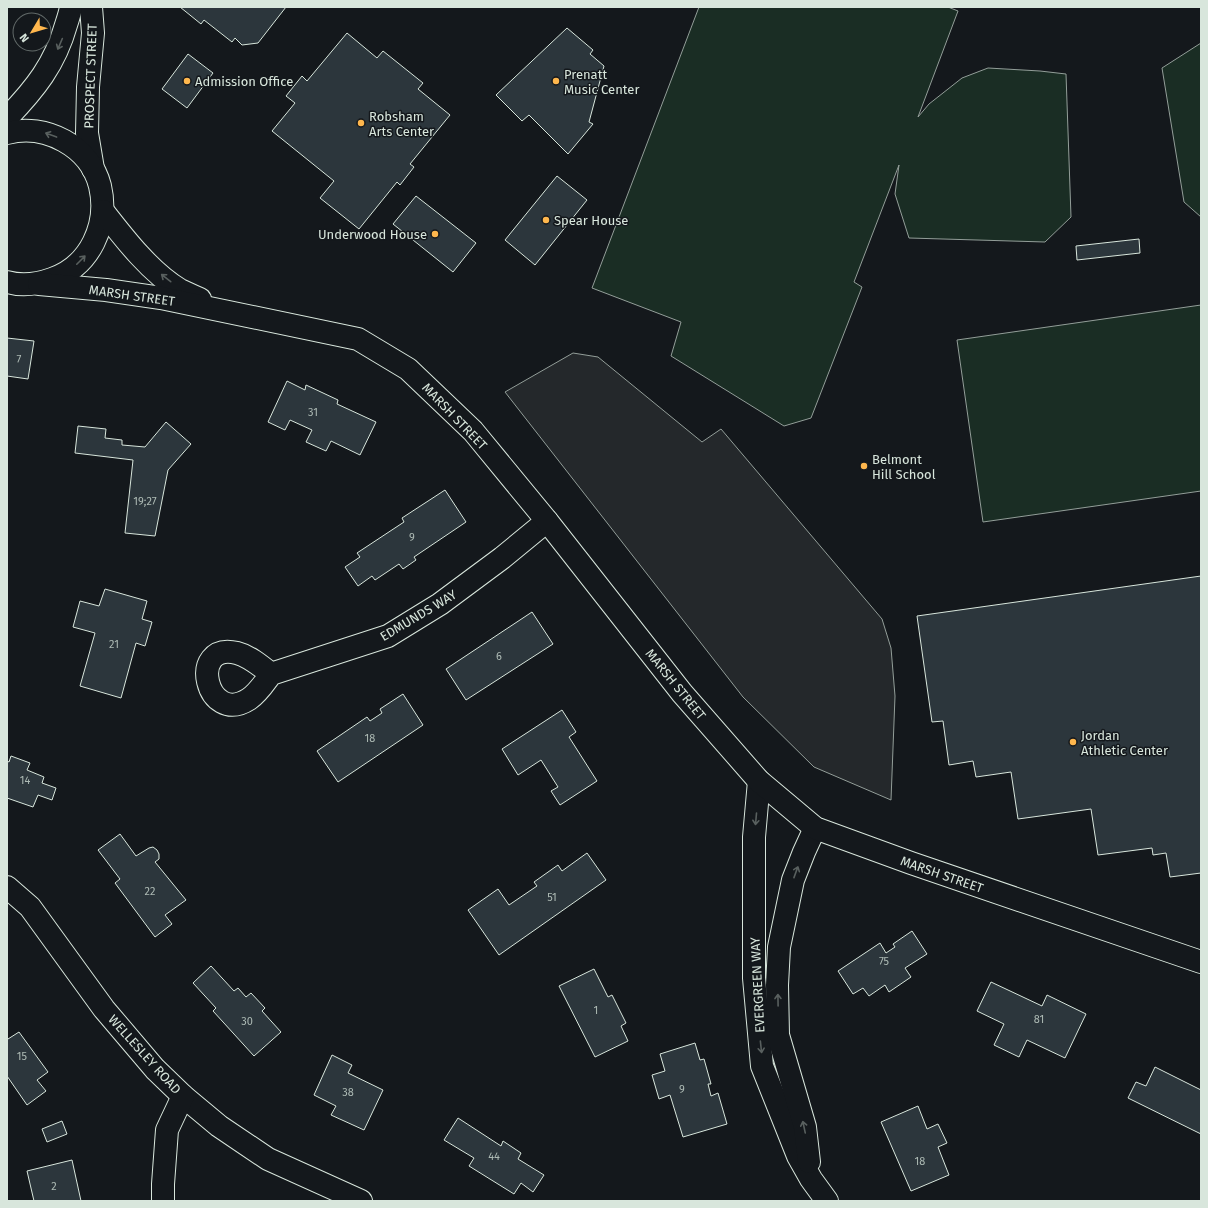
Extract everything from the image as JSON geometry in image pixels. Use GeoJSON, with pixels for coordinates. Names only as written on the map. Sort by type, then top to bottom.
{"type":"FeatureCollection","features":[{"type":"Feature","properties":{"kind":"street","name":"PROSPECT STREET"},"geometry":{"type":"LineString","coordinates":[[7,118],[33,89],[49,68],[61,43],[71,7]]}},
{"type":"Feature","properties":{"kind":"street","name":"PROSPECT STREET"},"geometry":{"type":"LineString","coordinates":[[91,7],[94,33],[88,87],[87,133],[92,169]]}},
{"type":"Feature","properties":{"kind":"street"},"geometry":{"type":"LineString","coordinates":[[7,132],[15,130],[34,130],[52,134],[68,143],[82,154],[92,169],[100,186],[103,211],[97,237],[84,259],[64,275],[40,284],[14,284],[7,282]]}},
{"type":"Feature","properties":{"kind":"street","name":"MARSH STREET"},"geometry":{"type":"LineString","coordinates":[[103,211],[124,238],[152,268],[180,289],[224,311]]}},
{"type":"Feature","properties":{"kind":"street","name":"MARSH STREET"},"geometry":{"type":"LineString","coordinates":[[40,284],[120,292],[161,298],[358,339],[408,369],[473,431],[547,521],[682,693],[759,781],[815,828],[911,863],[1201,962]]}},
{"type":"Feature","properties":{"kind":"street","name":"EDMUNDS WAY"},"geometry":{"type":"LineString","coordinates":[[271,674],[388,636],[440,604],[502,558],[547,521]]}},
{"type":"Feature","properties":{"kind":"street","name":"EVERGREEN WAY"},"geometry":{"type":"LineString","coordinates":[[759,781],[754,837],[754,978],[762,1066],[798,1156],[811,1179],[827,1201]]}},
{"type":"Feature","properties":{"kind":"street","name":"EVERGREEN WAY"},"geometry":{"type":"LineString","coordinates":[[811,1179],[804,1127],[778,1035],[777,985],[779,947],[792,887],[804,852],[815,828]]}},
{"type":"Feature","properties":{"kind":"street","name":"WELLESLEY ROAD"},"geometry":{"type":"LineString","coordinates":[[7,886],[30,907],[104,1009],[155,1069],[183,1096],[219,1126],[268,1159],[361,1201]]}},
{"type":"Feature","properties":{"kind":"street"},"geometry":{"type":"LineString","coordinates":[[163,1201],[167,1130],[183,1096]]}},
{"type":"Feature","properties":{"kind":"green space"},"geometry":{"type":"Polygon","coordinates":[[[699,7],[948,7],[958,11],[918,117],[929,104],[962,78],[988,68],[1066,74],[1071,217],[1045,242],[909,238],[895,194],[899,165],[854,282],[862,287],[811,418],[784,426],[671,356],[681,322],[592,288],[699,7]]]}},
{"type":"Feature","properties":{"kind":"green space"},"geometry":{"type":"Polygon","coordinates":[[[1201,43],[1201,217],[1184,202],[1162,68],[1201,43]]]}},
{"type":"Feature","properties":{"kind":"green space"},"geometry":{"type":"Polygon","coordinates":[[[1201,305],[1201,491],[983,522],[957,340],[1201,305]]]}},
{"type":"Feature","properties":{"kind":"shaded area"},"geometry":{"type":"Polygon","coordinates":[[[573,353],[598,357],[702,442],[721,429],[882,619],[891,648],[895,696],[891,800],[814,767],[743,697],[505,392],[573,353]]]}},
{"type":"Feature","properties":{"kind":"building"},"geometry":{"type":"Polygon","coordinates":[[[180,7],[286,7],[258,43],[242,45],[235,38],[232,42],[204,20],[201,24],[180,7]]]}},
{"type":"Feature","properties":{"kind":"building","name":"Prenatt Music Center"},"geometry":{"type":"Polygon","coordinates":[[[567,28],[593,50],[590,54],[604,66],[589,122],[593,124],[568,154],[529,115],[522,121],[496,95],[567,28]]]}},
{"type":"Feature","properties":{"kind":"building","name":"Robsham Arts Center"},"geometry":{"type":"Polygon","coordinates":[[[347,33],[377,58],[383,51],[423,83],[418,89],[450,115],[410,164],[414,167],[400,185],[397,182],[359,229],[320,198],[334,181],[272,131],[295,103],[286,96],[302,76],[307,81],[347,33]]]}},
{"type":"Feature","properties":{"kind":"building","name":"Admission Office"},"geometry":{"type":"Polygon","coordinates":[[[188,54],[213,73],[187,108],[162,89],[188,54]]]}},
{"type":"Feature","properties":{"kind":"building","name":"Spear House"},"geometry":{"type":"Polygon","coordinates":[[[557,176],[587,200],[535,265],[505,240],[557,176]]]}},
{"type":"Feature","properties":{"kind":"building","name":"Underwood House"},"geometry":{"type":"Polygon","coordinates":[[[416,196],[476,243],[453,272],[393,224],[416,196]]]}},
{"type":"Feature","properties":{"kind":"building"},"geometry":{"type":"Polygon","coordinates":[[[1139,239],[1140,253],[1077,260],[1076,246],[1139,239]]]}},
{"type":"Feature","properties":{"kind":"building"},"geometry":{"type":"Polygon","coordinates":[[[7,338],[34,341],[28,379],[7,376],[7,338]]]}},
{"type":"Feature","properties":{"kind":"building"},"geometry":{"type":"Polygon","coordinates":[[[287,381],[305,390],[306,385],[338,400],[337,404],[376,422],[360,455],[331,441],[326,451],[306,442],[312,430],[290,420],[285,430],[268,422],[287,381]]]}},
{"type":"Feature","properties":{"kind":"building"},"geometry":{"type":"Polygon","coordinates":[[[166,422],[191,444],[168,470],[155,536],[125,533],[133,460],[75,453],[78,426],[106,429],[105,438],[122,440],[122,445],[145,447],[166,422]]]}},
{"type":"Feature","properties":{"kind":"building"},"geometry":{"type":"Polygon","coordinates":[[[445,490],[466,522],[414,557],[416,560],[403,569],[399,564],[375,580],[372,576],[358,586],[345,567],[360,557],[357,553],[404,522],[402,518],[445,490]]]}},
{"type":"Feature","properties":{"kind":"building","name":"Jordan Athletic Center"},"geometry":{"type":"Polygon","coordinates":[[[1201,576],[1201,873],[1170,877],[1166,853],[1153,855],[1152,848],[1098,855],[1091,809],[1018,819],[1011,772],[976,777],[973,761],[949,765],[943,721],[932,722],[917,616],[1201,576]]]}},
{"type":"Feature","properties":{"kind":"building"},"geometry":{"type":"Polygon","coordinates":[[[105,589],[147,601],[142,619],[152,622],[145,646],[136,643],[121,698],[80,686],[95,633],[73,627],[80,601],[99,606],[105,589]]]}},
{"type":"Feature","properties":{"kind":"building"},"geometry":{"type":"Polygon","coordinates":[[[532,612],[553,644],[466,700],[446,669],[532,612]]]}},
{"type":"Feature","properties":{"kind":"building"},"geometry":{"type":"Polygon","coordinates":[[[403,694],[423,725],[338,782],[317,751],[367,717],[370,721],[382,713],[380,709],[403,694]]]}},
{"type":"Feature","properties":{"kind":"building"},"geometry":{"type":"Polygon","coordinates":[[[562,710],[576,732],[569,737],[597,781],[560,805],[551,791],[558,787],[541,760],[518,775],[502,749],[562,710]]]}},
{"type":"Feature","properties":{"kind":"building"},"geometry":{"type":"Polygon","coordinates":[[[11,756],[30,763],[27,770],[44,777],[42,783],[56,788],[52,800],[38,795],[33,807],[7,798],[7,761],[9,762],[11,756]]]}},
{"type":"Feature","properties":{"kind":"building"},"geometry":{"type":"Polygon","coordinates":[[[120,834],[136,856],[149,848],[153,847],[157,850],[159,859],[155,862],[186,900],[165,915],[172,924],[155,937],[115,883],[120,879],[98,850],[120,834]]]}},
{"type":"Feature","properties":{"kind":"building"},"geometry":{"type":"Polygon","coordinates":[[[587,853],[606,880],[499,955],[468,910],[498,889],[509,905],[537,886],[534,882],[558,865],[562,871],[587,853]]]}},
{"type":"Feature","properties":{"kind":"building"},"geometry":{"type":"Polygon","coordinates":[[[912,931],[927,954],[905,968],[911,977],[889,992],[885,985],[869,996],[863,988],[853,994],[838,971],[880,943],[886,953],[895,947],[893,944],[912,931]]]}},
{"type":"Feature","properties":{"kind":"building"},"geometry":{"type":"Polygon","coordinates":[[[211,966],[234,991],[238,988],[246,997],[251,993],[265,1008],[262,1011],[281,1032],[254,1056],[213,1011],[216,1008],[193,983],[211,966]]]}},
{"type":"Feature","properties":{"kind":"building"},"geometry":{"type":"Polygon","coordinates":[[[594,969],[608,997],[612,995],[626,1023],[621,1026],[628,1041],[595,1057],[559,986],[594,969]]]}},
{"type":"Feature","properties":{"kind":"building"},"geometry":{"type":"Polygon","coordinates":[[[991,982],[1042,1006],[1047,995],[1086,1014],[1065,1058],[1027,1040],[1019,1057],[994,1045],[1004,1024],[977,1011],[991,982]]]}},
{"type":"Feature","properties":{"kind":"building"},"geometry":{"type":"Polygon","coordinates":[[[19,1032],[48,1072],[37,1080],[46,1091],[27,1105],[7,1076],[7,1037],[8,1039],[19,1032]]]}},
{"type":"Feature","properties":{"kind":"building"},"geometry":{"type":"Polygon","coordinates":[[[695,1043],[700,1060],[704,1059],[711,1084],[708,1084],[711,1096],[718,1093],[727,1124],[683,1137],[670,1095],[659,1099],[652,1075],[665,1071],[660,1054],[695,1043]]]}},
{"type":"Feature","properties":{"kind":"building"},"geometry":{"type":"Polygon","coordinates":[[[332,1055],[352,1065],[348,1073],[383,1090],[364,1130],[331,1115],[336,1106],[314,1095],[332,1055]]]}},
{"type":"Feature","properties":{"kind":"building"},"geometry":{"type":"Polygon","coordinates":[[[1155,1067],[1201,1090],[1201,1134],[1128,1098],[1136,1082],[1146,1086],[1155,1067]]]}},
{"type":"Feature","properties":{"kind":"building"},"geometry":{"type":"Polygon","coordinates":[[[918,1106],[927,1129],[938,1124],[947,1143],[938,1147],[949,1175],[911,1191],[881,1122],[918,1106]]]}},
{"type":"Feature","properties":{"kind":"building"},"geometry":{"type":"Polygon","coordinates":[[[458,1118],[501,1146],[503,1141],[521,1153],[518,1159],[544,1175],[533,1192],[521,1183],[514,1194],[469,1166],[474,1158],[444,1140],[458,1118]]]}},
{"type":"Feature","properties":{"kind":"building"},"geometry":{"type":"Polygon","coordinates":[[[62,1121],[67,1134],[47,1142],[42,1129],[62,1121]]]}},
{"type":"Feature","properties":{"kind":"building"},"geometry":{"type":"Polygon","coordinates":[[[72,1160],[81,1201],[34,1201],[27,1171],[72,1160]]]}},
{"type":"Feature","properties":{"kind":"place","name":"Admission Office"},"geometry":{"type":"Point","coordinates":[187,81]}},
{"type":"Feature","properties":{"kind":"place","name":"Prenatt Music Center"},"geometry":{"type":"Point","coordinates":[556,81]}},
{"type":"Feature","properties":{"kind":"place","name":"Robsham Arts Center"},"geometry":{"type":"Point","coordinates":[361,123]}},
{"type":"Feature","properties":{"kind":"place","name":"Spear House"},"geometry":{"type":"Point","coordinates":[546,220]}},
{"type":"Feature","properties":{"kind":"place","name":"Underwood House"},"geometry":{"type":"Point","coordinates":[435,234]}},
{"type":"Feature","properties":{"kind":"place","name":"Belmont Hill School"},"geometry":{"type":"Point","coordinates":[864,466]}},
{"type":"Feature","properties":{"kind":"place","name":"Jordan Athletic Center"},"geometry":{"type":"Point","coordinates":[1073,742]}}]}
